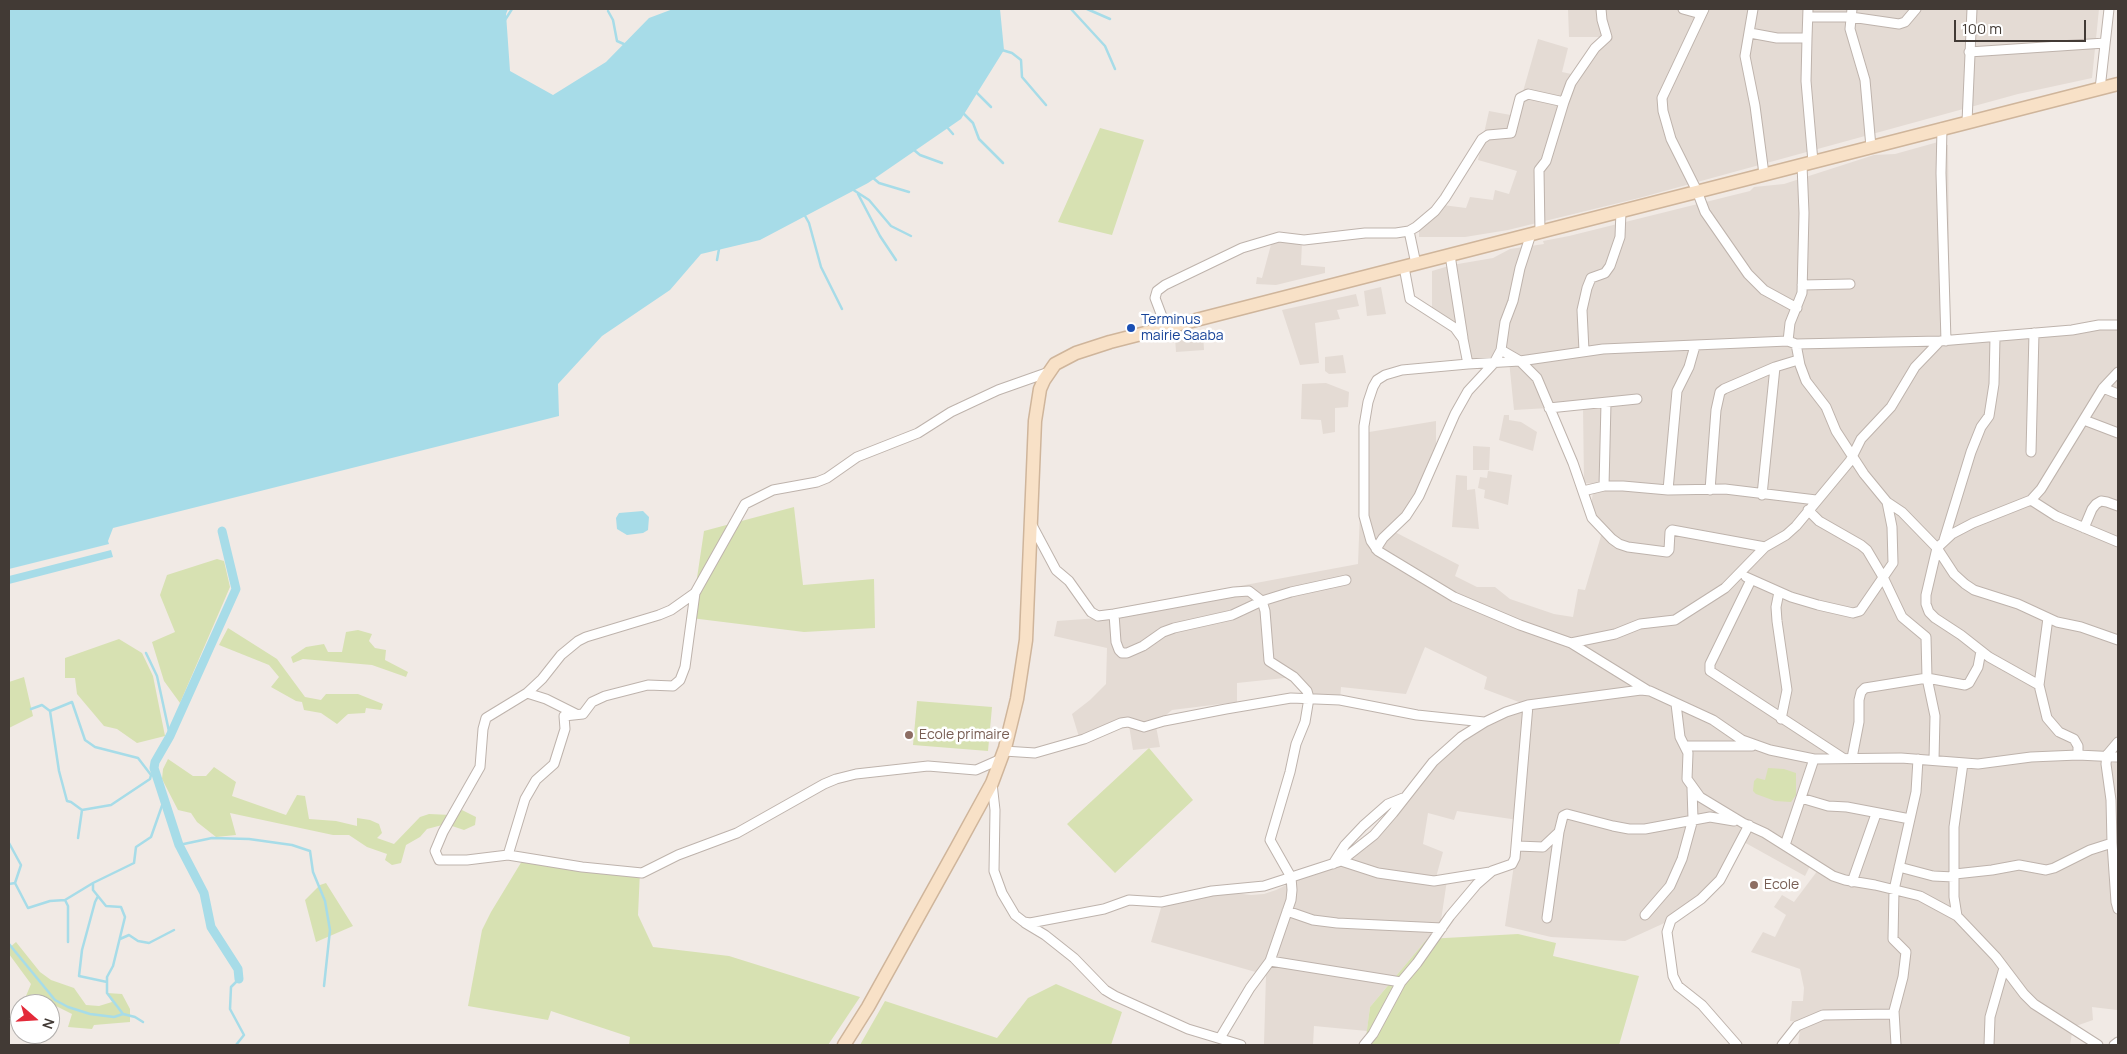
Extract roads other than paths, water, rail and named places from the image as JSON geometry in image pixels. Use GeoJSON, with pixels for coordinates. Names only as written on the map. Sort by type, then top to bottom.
{"type":"FeatureCollection","features":[{"type":"Feature","properties":{"kind":"street"},"geometry":{"type":"LineString","coordinates":[[1376,548],[1383,538],[1406,516],[1419,496],[1463,399],[1477,379],[1494,363],[1501,350],[1505,322],[1515,296],[1520,268],[1535,233],[1538,170],[1546,162],[1571,83],[1595,48],[1607,37],[1601,9]]}},
{"type":"Feature","properties":{"kind":"street"},"geometry":{"type":"LineString","coordinates":[[1683,9],[1703,11],[1662,98],[1663,111],[1671,139],[1697,192],[1704,212],[1756,283],[1764,290],[1797,308]]}},
{"type":"Feature","properties":{"kind":"street"},"geometry":{"type":"LineString","coordinates":[[1753,9],[1745,56],[1755,106],[1764,174]]}},
{"type":"Feature","properties":{"kind":"street"},"geometry":{"type":"LineString","coordinates":[[1916,9],[1902,24],[1852,13],[1808,13],[1806,81],[1807,163],[1802,297],[1790,323],[1792,342],[1806,381],[1826,407],[1836,430],[1864,474],[1887,502],[1902,512],[1937,548],[1954,574],[1969,587],[2018,604],[2048,618],[2118,640]]}},
{"type":"Feature","properties":{"kind":"street"},"geometry":{"type":"LineString","coordinates":[[1967,122],[1972,9]]}},
{"type":"Feature","properties":{"kind":"street"},"geometry":{"type":"LineString","coordinates":[[2100,88],[2109,9]]}},
{"type":"Feature","properties":{"kind":"street"},"geometry":{"type":"LineString","coordinates":[[1852,13],[1850,29],[1865,80],[1871,147]]}},
{"type":"Feature","properties":{"kind":"street"},"geometry":{"type":"LineString","coordinates":[[1750,33],[1777,38],[1807,38]]}},
{"type":"Feature","properties":{"kind":"street"},"geometry":{"type":"LineString","coordinates":[[1969,52],[2105,43]]}},
{"type":"Feature","properties":{"kind":"street"},"geometry":{"type":"LineString","coordinates":[[844,1045],[924,908],[992,783],[1002,755],[1022,672],[1029,592],[1035,428],[1040,389],[1049,372],[1063,359],[1092,347],[2118,84]]}},
{"type":"Feature","properties":{"kind":"street"},"geometry":{"type":"LineString","coordinates":[[1166,328],[1155,298],[1157,292],[1165,285],[1242,248],[1279,237],[1304,240],[1365,233],[1409,231],[1435,211],[1482,139],[1488,135],[1511,133],[1520,98],[1528,94],[1564,102]]}},
{"type":"Feature","properties":{"kind":"street"},"geometry":{"type":"LineString","coordinates":[[1571,643],[1615,634],[1640,624],[1675,620],[1725,588],[1765,547],[1790,533],[1850,461],[1861,439],[1891,407],[1915,367],[1943,341],[1942,128]]}},
{"type":"Feature","properties":{"kind":"street"},"geometry":{"type":"LineString","coordinates":[[1584,351],[1582,310],[1587,288],[1591,278],[1605,274],[1610,266],[1620,237],[1621,211]]}},
{"type":"Feature","properties":{"kind":"street"},"geometry":{"type":"LineString","coordinates":[[1409,231],[1410,299],[1453,326],[1463,339]]}},
{"type":"Feature","properties":{"kind":"street"},"geometry":{"type":"LineString","coordinates":[[1450,255],[1468,364]]}},
{"type":"Feature","properties":{"kind":"street"},"geometry":{"type":"LineString","coordinates":[[1802,285],[1850,284]]}},
{"type":"Feature","properties":{"kind":"street"},"geometry":{"type":"LineString","coordinates":[[2118,325],[2100,325],[2072,330],[1943,341],[1792,342],[1584,351],[1520,361],[1402,370],[1385,375],[1377,380],[1368,402],[1364,426],[1364,516],[1371,541],[1376,548],[1454,597],[1520,625],[1571,643],[1650,692],[1713,720],[1742,740],[1757,746],[1814,759],[1918,759],[1978,764],[2030,757],[2078,755],[2118,757]]}},
{"type":"Feature","properties":{"kind":"street"},"geometry":{"type":"LineString","coordinates":[[2031,452],[2034,333]]}},
{"type":"Feature","properties":{"kind":"street"},"geometry":{"type":"LineString","coordinates":[[1944,540],[1971,452],[1981,427],[1989,416],[1994,384],[1995,336]]}},
{"type":"Feature","properties":{"kind":"street"},"geometry":{"type":"LineString","coordinates":[[1668,490],[1677,391],[1689,367],[1695,346]]}},
{"type":"Feature","properties":{"kind":"street"},"geometry":{"type":"LineString","coordinates":[[1501,350],[1520,361],[1537,378],[1566,445],[1592,518],[1612,539],[1628,547],[1667,552],[1669,550],[1670,533],[1672,530],[1765,547]]}},
{"type":"Feature","properties":{"kind":"street"},"geometry":{"type":"LineString","coordinates":[[1710,490],[1716,410],[1720,392],[1775,367],[1798,360]]}},
{"type":"Feature","properties":{"kind":"street"},"geometry":{"type":"LineString","coordinates":[[1762,495],[1775,367]]}},
{"type":"Feature","properties":{"kind":"street"},"geometry":{"type":"LineString","coordinates":[[564,716],[583,714],[592,702],[605,696],[648,685],[668,687],[676,684],[685,667],[695,592],[741,510],[751,500],[773,490],[818,482],[857,457],[918,433],[957,408],[998,390],[1049,372]]}},
{"type":"Feature","properties":{"kind":"street"},"geometry":{"type":"LineString","coordinates":[[2040,685],[2010,671],[1929,612],[1926,604],[1926,595],[1937,548],[1944,540],[1973,523],[2031,500],[2041,489],[2103,388],[2118,372]]}},
{"type":"Feature","properties":{"kind":"street"},"geometry":{"type":"LineString","coordinates":[[2103,388],[2118,394]]}},
{"type":"Feature","properties":{"kind":"street"},"geometry":{"type":"LineString","coordinates":[[1549,408],[1637,399]]}},
{"type":"Feature","properties":{"kind":"street"},"geometry":{"type":"LineString","coordinates":[[1604,486],[1606,403]]}},
{"type":"Feature","properties":{"kind":"street"},"geometry":{"type":"LineString","coordinates":[[2084,420],[2118,433]]}},
{"type":"Feature","properties":{"kind":"street"},"geometry":{"type":"LineString","coordinates":[[1583,491],[1604,486],[1623,486],[1668,490],[1744,491],[1762,495],[1816,500]]}},
{"type":"Feature","properties":{"kind":"street"},"geometry":{"type":"LineString","coordinates":[[2031,500],[2049,512],[2118,542]]}},
{"type":"Feature","properties":{"kind":"street"},"geometry":{"type":"LineString","coordinates":[[1739,574],[1778,592],[1818,605],[1853,613],[1860,611],[1890,568],[1893,556],[1892,526],[1887,502]]}},
{"type":"Feature","properties":{"kind":"street"},"geometry":{"type":"LineString","coordinates":[[2084,528],[2096,504],[2107,502],[2118,506]]}},
{"type":"Feature","properties":{"kind":"street"},"geometry":{"type":"LineString","coordinates":[[1808,510],[1819,521],[1861,545],[1883,577],[1902,617],[1926,637],[1927,678],[1935,716],[1934,760]]}},
{"type":"Feature","properties":{"kind":"street"},"geometry":{"type":"LineString","coordinates":[[1031,523],[1056,570],[1069,581],[1091,612],[1098,616],[1245,590],[1249,591],[1262,601],[1267,620],[1268,660],[1294,677],[1307,692],[1309,698],[1305,722],[1296,744],[1290,772],[1270,840],[1291,877],[1292,890],[1287,911],[1270,961],[1250,988],[1220,1038]]}},
{"type":"Feature","properties":{"kind":"street"},"geometry":{"type":"LineString","coordinates":[[1114,614],[1114,632],[1119,650],[1127,653],[1143,646],[1163,632],[1232,615],[1262,601],[1291,592],[1346,580]]}},
{"type":"Feature","properties":{"kind":"street"},"geometry":{"type":"LineString","coordinates":[[1751,580],[1709,668],[1710,671],[1847,758]]}},
{"type":"Feature","properties":{"kind":"street"},"geometry":{"type":"LineString","coordinates":[[695,592],[665,613],[578,641],[561,654],[538,683],[486,718],[482,729],[480,767],[439,840],[436,851],[440,860],[467,860],[508,855],[582,867],[642,873],[678,855],[737,833],[824,784],[845,776],[928,766],[976,770],[1002,755],[1035,753],[1084,739],[1122,723],[1128,722],[1144,727],[1164,721],[1291,698],[1340,700],[1417,715],[1484,722]]}},
{"type":"Feature","properties":{"kind":"street"},"geometry":{"type":"LineString","coordinates":[[1778,592],[1776,605],[1777,621],[1787,690],[1782,718]]}},
{"type":"Feature","properties":{"kind":"street"},"geometry":{"type":"LineString","coordinates":[[2048,618],[2040,685],[2047,718],[2059,732],[2074,739],[2079,749],[2078,755]]}},
{"type":"Feature","properties":{"kind":"street"},"geometry":{"type":"LineString","coordinates":[[1847,758],[1859,722],[1861,692],[1865,688],[1927,678],[1961,685],[1967,684],[1978,667],[1981,651]]}},
{"type":"Feature","properties":{"kind":"street"},"geometry":{"type":"LineString","coordinates":[[538,683],[542,697]]}},
{"type":"Feature","properties":{"kind":"street"},"geometry":{"type":"LineString","coordinates":[[1024,922],[1070,917],[1104,909],[1129,900],[1161,902],[1212,891],[1264,886],[1337,862],[1374,835],[1433,762],[1461,737],[1484,722],[1528,705],[1640,690],[1650,692]]}},
{"type":"Feature","properties":{"kind":"street"},"geometry":{"type":"LineString","coordinates":[[527,692],[542,697],[576,714]]}},
{"type":"Feature","properties":{"kind":"street"},"geometry":{"type":"LineString","coordinates":[[1676,704],[1680,737],[1688,753],[1687,780],[1700,797],[1746,824],[1765,832],[1833,876],[1852,882],[1920,896],[1957,916],[2034,1004],[2098,1045]]}},
{"type":"Feature","properties":{"kind":"street"},"geometry":{"type":"LineString","coordinates":[[1337,862],[1378,873],[1434,881],[1492,871],[1512,864],[1517,846],[1528,705]]}},
{"type":"Feature","properties":{"kind":"street"},"geometry":{"type":"LineString","coordinates":[[508,855],[524,799],[536,780],[554,764],[565,729],[564,716],[560,707]]}},
{"type":"Feature","properties":{"kind":"street"},"geometry":{"type":"LineString","coordinates":[[2107,755],[2118,742]]}},
{"type":"Feature","properties":{"kind":"street"},"geometry":{"type":"LineString","coordinates":[[1685,746],[1757,746]]}},
{"type":"Feature","properties":{"kind":"street"},"geometry":{"type":"LineString","coordinates":[[2107,755],[2115,800],[2112,844],[2118,909]]}},
{"type":"Feature","properties":{"kind":"street"},"geometry":{"type":"LineString","coordinates":[[1785,845],[1814,759]]}},
{"type":"Feature","properties":{"kind":"street"},"geometry":{"type":"LineString","coordinates":[[1896,1045],[1894,1014],[1906,952],[1893,939],[1894,890],[1916,792],[1918,759]]}},
{"type":"Feature","properties":{"kind":"street"},"geometry":{"type":"LineString","coordinates":[[1957,916],[1954,827],[1963,763]]}},
{"type":"Feature","properties":{"kind":"street"},"geometry":{"type":"LineString","coordinates":[[992,783],[995,810],[994,871],[1008,903],[1016,914],[1024,922],[1045,935],[1074,958],[1110,993],[1132,1005],[1158,1014],[1188,1029],[1241,1045]]}},
{"type":"Feature","properties":{"kind":"street"},"geometry":{"type":"LineString","coordinates":[[1646,915],[1670,886],[1682,859],[1693,819],[1692,788]]}},
{"type":"Feature","properties":{"kind":"street"},"geometry":{"type":"LineString","coordinates":[[1337,862],[1345,845],[1363,826],[1388,804],[1403,798]]}},
{"type":"Feature","properties":{"kind":"street"},"geometry":{"type":"LineString","coordinates":[[1801,798],[1821,804],[1910,820]]}},
{"type":"Feature","properties":{"kind":"street"},"geometry":{"type":"LineString","coordinates":[[1547,918],[1559,832],[1564,816],[1567,814],[1629,829],[1645,829],[1710,817],[1746,824]]}},
{"type":"Feature","properties":{"kind":"street"},"geometry":{"type":"LineString","coordinates":[[1852,882],[1876,814]]}},
{"type":"Feature","properties":{"kind":"street"},"geometry":{"type":"LineString","coordinates":[[1738,1045],[1702,1006],[1678,986],[1673,976],[1667,932],[1671,920],[1702,900],[1720,880],[1746,824]]}},
{"type":"Feature","properties":{"kind":"street"},"geometry":{"type":"LineString","coordinates":[[1517,846],[1544,847],[1559,832]]}},
{"type":"Feature","properties":{"kind":"street"},"geometry":{"type":"LineString","coordinates":[[1899,867],[1933,876],[1955,876],[2019,865],[2046,870],[2090,850],[2112,844]]}},
{"type":"Feature","properties":{"kind":"street"},"geometry":{"type":"LineString","coordinates":[[1364,1045],[1373,1034],[1401,982],[1464,899],[1492,871]]}},
{"type":"Feature","properties":{"kind":"street"},"geometry":{"type":"LineString","coordinates":[[1287,911],[1313,920],[1329,922],[1442,928]]}},
{"type":"Feature","properties":{"kind":"street"},"geometry":{"type":"LineString","coordinates":[[1270,961],[1401,982]]}},
{"type":"Feature","properties":{"kind":"street"},"geometry":{"type":"LineString","coordinates":[[1990,1045],[1990,1017],[2004,968]]}},
{"type":"Feature","properties":{"kind":"street"},"geometry":{"type":"LineString","coordinates":[[1782,1045],[1797,1026],[1822,1015],[1894,1014]]}},
{"type":"Feature","properties":{"kind":"street"},"geometry":{"type":"LineString","coordinates":[[2114,1045],[2118,1042]]}},
{"type":"Feature","properties":{"kind":"water"},"geometry":{"type":"Polygon","coordinates":[[[9,9],[508,9],[506,14],[510,71],[553,95],[606,62],[649,18],[673,9],[1000,9],[1004,50],[961,119],[868,183],[760,240],[701,254],[670,290],[602,336],[558,384],[559,416],[113,528],[108,541],[109,544],[9,569],[9,9]]]}},
{"type":"Feature","properties":{"kind":"water"},"geometry":{"type":"Polygon","coordinates":[[[643,511],[649,517],[648,530],[643,533],[627,535],[617,529],[616,518],[619,513],[643,511]]]}},
{"type":"Feature","properties":{"kind":"water"},"geometry":{"type":"Polygon","coordinates":[[[111,550],[113,557],[9,584],[9,576],[111,550]]]}},
{"type":"Feature","properties":{"kind":"waterway"},"geometry":{"type":"LineString","coordinates":[[505,20],[512,9]]}},
{"type":"Feature","properties":{"kind":"waterway"},"geometry":{"type":"LineString","coordinates":[[1071,9],[1105,46],[1115,69]]}},
{"type":"Feature","properties":{"kind":"waterway"},"geometry":{"type":"LineString","coordinates":[[1087,9],[1110,19]]}},
{"type":"Feature","properties":{"kind":"waterway"},"geometry":{"type":"LineString","coordinates":[[608,11],[613,20],[617,41],[626,45]]}},
{"type":"Feature","properties":{"kind":"waterway"},"geometry":{"type":"LineString","coordinates":[[1002,50],[1012,53],[1021,60],[1022,77],[1046,105]]}},
{"type":"Feature","properties":{"kind":"waterway"},"geometry":{"type":"LineString","coordinates":[[976,92],[991,107]]}},
{"type":"Feature","properties":{"kind":"waterway"},"geometry":{"type":"LineString","coordinates":[[962,112],[973,123],[979,139],[1003,163]]}},
{"type":"Feature","properties":{"kind":"waterway"},"geometry":{"type":"LineString","coordinates":[[946,126],[953,134]]}},
{"type":"Feature","properties":{"kind":"waterway"},"geometry":{"type":"LineString","coordinates":[[914,150],[920,155],[942,163]]}},
{"type":"Feature","properties":{"kind":"waterway"},"geometry":{"type":"LineString","coordinates":[[872,177],[879,183],[909,192]]}},
{"type":"Feature","properties":{"kind":"waterway"},"geometry":{"type":"LineString","coordinates":[[852,189],[869,200],[891,226],[911,236]]}},
{"type":"Feature","properties":{"kind":"waterway"},"geometry":{"type":"LineString","coordinates":[[858,194],[880,236],[896,260]]}},
{"type":"Feature","properties":{"kind":"waterway"},"geometry":{"type":"LineString","coordinates":[[804,214],[809,223],[821,267],[842,309]]}},
{"type":"Feature","properties":{"kind":"waterway"},"geometry":{"type":"LineString","coordinates":[[717,260],[719,249]]}},
{"type":"Feature","properties":{"kind":"waterway"},"geometry":{"type":"LineString","coordinates":[[222,531],[236,589],[170,736],[155,762],[154,768],[179,845],[204,893],[211,927],[238,969],[239,979]]}},
{"type":"Feature","properties":{"kind":"waterway"},"geometry":{"type":"LineString","coordinates":[[146,653],[157,676],[170,736]]}},
{"type":"Feature","properties":{"kind":"waterway"},"geometry":{"type":"LineString","coordinates":[[78,838],[82,810],[67,801],[59,771],[50,711],[72,702],[85,740],[95,747],[138,758],[151,775],[157,775]]}},
{"type":"Feature","properties":{"kind":"waterway"},"geometry":{"type":"LineString","coordinates":[[31,709],[42,705],[50,711]]}},
{"type":"Feature","properties":{"kind":"waterway"},"geometry":{"type":"LineString","coordinates":[[82,810],[111,805],[150,779],[151,775]]}},
{"type":"Feature","properties":{"kind":"waterway"},"geometry":{"type":"LineString","coordinates":[[123,1014],[107,993],[107,977],[113,966],[125,917],[121,907],[106,906],[93,890],[93,883],[134,863],[136,847],[151,837],[164,800]]}},
{"type":"Feature","properties":{"kind":"waterway"},"geometry":{"type":"LineString","coordinates":[[179,845],[212,838],[249,839],[292,845],[310,851],[313,872],[325,901],[330,930],[324,986]]}},
{"type":"Feature","properties":{"kind":"waterway"},"geometry":{"type":"LineString","coordinates":[[9,843],[21,865],[15,883],[9,884]]}},
{"type":"Feature","properties":{"kind":"waterway"},"geometry":{"type":"LineString","coordinates":[[15,883],[28,908],[50,901],[65,900]]}},
{"type":"Feature","properties":{"kind":"waterway"},"geometry":{"type":"LineString","coordinates":[[68,942],[68,906],[65,900],[93,883]]}},
{"type":"Feature","properties":{"kind":"waterway"},"geometry":{"type":"LineString","coordinates":[[98,896],[82,950],[79,976],[107,982]]}},
{"type":"Feature","properties":{"kind":"waterway"},"geometry":{"type":"LineString","coordinates":[[120,939],[129,935],[138,941],[149,943],[174,930]]}},
{"type":"Feature","properties":{"kind":"waterway"},"geometry":{"type":"LineString","coordinates":[[9,944],[55,1000],[68,1007],[90,1014],[114,1017],[123,1014],[135,1017],[143,1022]]}},
{"type":"Feature","properties":{"kind":"waterway"},"geometry":{"type":"LineString","coordinates":[[236,1045],[244,1035],[230,1009],[231,987],[239,979]]}},
{"type":"Feature","properties":{"kind":"place","name":"Terminus mairie Saaba"},"geometry":{"type":"Point","coordinates":[1131,328]}},
{"type":"Feature","properties":{"kind":"place","name":"Ecole primaire"},"geometry":{"type":"Point","coordinates":[909,735]}},
{"type":"Feature","properties":{"kind":"place","name":"Ecole"},"geometry":{"type":"Point","coordinates":[1754,885]}}]}
